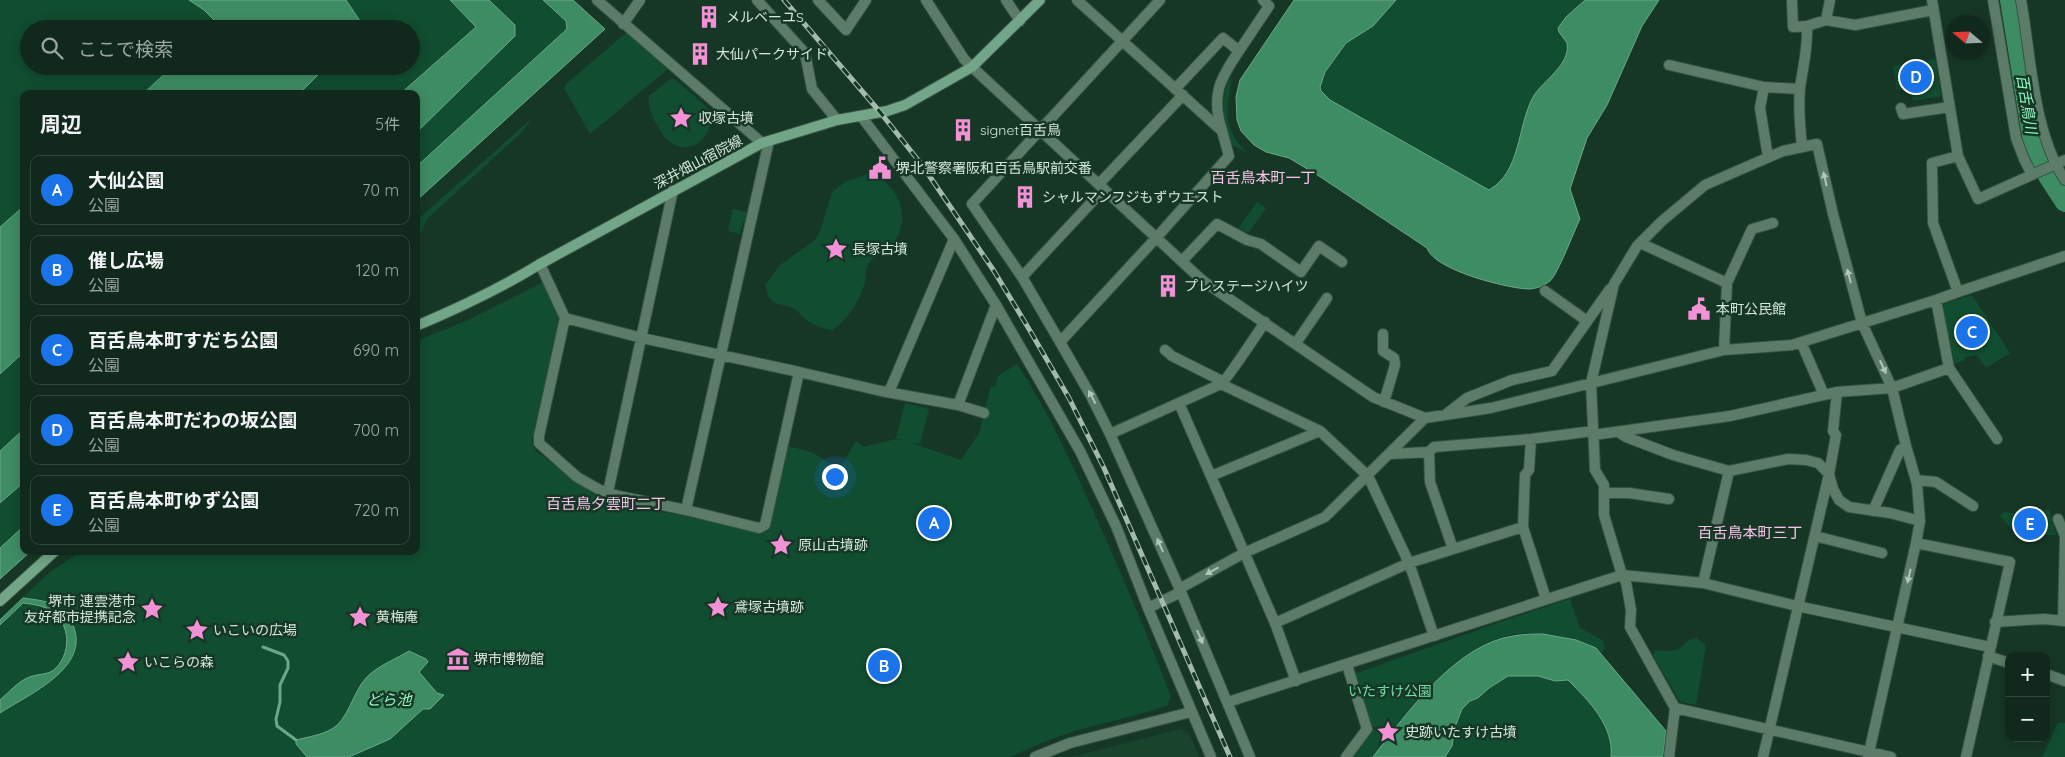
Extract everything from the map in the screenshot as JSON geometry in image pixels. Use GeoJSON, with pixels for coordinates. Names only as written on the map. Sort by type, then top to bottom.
{"type":"FeatureCollection","features":[{"type":"Feature","properties":{"kind":"main road","name":"深井畑山宿院線"},"geometry":{"type":"LineString","coordinates":[[420,324],[480,297],[673,190],[765,142],[837,120],[887,111],[905,105],[972,67],[1040,0]]}},
{"type":"Feature","properties":{"kind":"main road"},"geometry":{"type":"LineString","coordinates":[[0,601],[51,555]]}},
{"type":"Feature","properties":{"kind":"street"},"geometry":{"type":"LineString","coordinates":[[597,0],[623,24],[765,142],[722,355],[686,510]]}},
{"type":"Feature","properties":{"kind":"street"},"geometry":{"type":"LineString","coordinates":[[623,24],[640,0]]}},
{"type":"Feature","properties":{"kind":"street"},"geometry":{"type":"LineString","coordinates":[[756,0],[805,53],[812,89],[837,120]]}},
{"type":"Feature","properties":{"kind":"street"},"geometry":{"type":"LineString","coordinates":[[818,0],[846,30],[866,0]]}},
{"type":"Feature","properties":{"kind":"street"},"geometry":{"type":"LineString","coordinates":[[926,0],[964,59],[1203,281],[1373,397],[1425,418],[1491,408],[1724,350],[1801,342],[1936,300],[2065,256]]}},
{"type":"Feature","properties":{"kind":"street"},"geometry":{"type":"LineString","coordinates":[[1006,0],[1020,21]]}},
{"type":"Feature","properties":{"kind":"street"},"geometry":{"type":"LineString","coordinates":[[1077,0],[1222,131]]}},
{"type":"Feature","properties":{"kind":"street"},"geometry":{"type":"LineString","coordinates":[[1160,0],[972,204],[1022,277],[1091,396],[1110,434],[1180,591],[1250,757]]}},
{"type":"Feature","properties":{"kind":"street"},"geometry":{"type":"LineString","coordinates":[[1792,0],[1793,27],[1807,26],[1826,20],[1855,25],[1932,5],[1958,156],[1978,199],[2057,164]]}},
{"type":"Feature","properties":{"kind":"street"},"geometry":{"type":"LineString","coordinates":[[1826,20],[1830,0]]}},
{"type":"Feature","properties":{"kind":"street"},"geometry":{"type":"LineString","coordinates":[[1993,0],[2016,138],[2034,174]]}},
{"type":"Feature","properties":{"kind":"street"},"geometry":{"type":"LineString","coordinates":[[2021,0],[2045,136],[2065,180]]}},
{"type":"Feature","properties":{"kind":"street"},"geometry":{"type":"LineString","coordinates":[[1060,342],[1229,156],[1216,106],[1216,93],[1224,73],[1269,2]]}},
{"type":"Feature","properties":{"kind":"street"},"geometry":{"type":"LineString","coordinates":[[1802,146],[1800,89],[1808,45],[1807,26]]}},
{"type":"Feature","properties":{"kind":"street"},"geometry":{"type":"LineString","coordinates":[[1022,277],[1102,187],[1223,38],[1239,51]]}},
{"type":"Feature","properties":{"kind":"street"},"geometry":{"type":"LineString","coordinates":[[1669,65],[1764,87],[1800,89]]}},
{"type":"Feature","properties":{"kind":"street"},"geometry":{"type":"LineString","coordinates":[[1764,87],[1760,108],[1768,157]]}},
{"type":"Feature","properties":{"kind":"street"},"geometry":{"type":"LineString","coordinates":[[1901,108],[1903,114],[1950,107]]}},
{"type":"Feature","properties":{"kind":"street"},"geometry":{"type":"LineString","coordinates":[[861,116],[954,239],[996,305],[1080,451],[1116,526],[1148,608],[1211,757]]}},
{"type":"Feature","properties":{"kind":"street"},"geometry":{"type":"LineString","coordinates":[[1444,415],[1467,398],[1512,380],[1552,371],[1614,284],[1640,243],[1662,221],[1705,185],[1783,150],[1817,144],[1833,214],[1862,323],[1892,388],[1916,480],[1920,521],[1869,754]]}},
{"type":"Feature","properties":{"kind":"street"},"geometry":{"type":"LineString","coordinates":[[1958,156],[1932,162],[1933,223],[1958,292]]}},
{"type":"Feature","properties":{"kind":"street"},"geometry":{"type":"LineString","coordinates":[[608,492],[673,190]]}},
{"type":"Feature","properties":{"kind":"street"},"geometry":{"type":"LineString","coordinates":[[1724,350],[1727,282],[1752,229],[1773,223]]}},
{"type":"Feature","properties":{"kind":"street"},"geometry":{"type":"LineString","coordinates":[[1182,261],[1216,224],[1247,240],[1261,244],[1301,272],[1319,246],[1342,262]]}},
{"type":"Feature","properties":{"kind":"street"},"geometry":{"type":"LineString","coordinates":[[889,392],[954,239]]}},
{"type":"Feature","properties":{"kind":"street"},"geometry":{"type":"LineString","coordinates":[[1640,243],[1727,282]]}},
{"type":"Feature","properties":{"kind":"street"},"geometry":{"type":"LineString","coordinates":[[540,264],[565,318],[539,443],[577,477],[608,492],[759,528],[765,525],[799,372]]}},
{"type":"Feature","properties":{"kind":"street"},"geometry":{"type":"LineString","coordinates":[[1614,284],[1591,383],[1595,470],[1604,485],[1604,514],[1622,575],[1626,582],[1631,610],[1630,627],[1675,708],[1669,757]]}},
{"type":"Feature","properties":{"kind":"street"},"geometry":{"type":"LineString","coordinates":[[1545,291],[1587,322]]}},
{"type":"Feature","properties":{"kind":"street"},"geometry":{"type":"LineString","coordinates":[[1296,343],[1327,298]]}},
{"type":"Feature","properties":{"kind":"street"},"geometry":{"type":"LineString","coordinates":[[1936,300],[1949,368],[1996,438]]}},
{"type":"Feature","properties":{"kind":"street"},"geometry":{"type":"LineString","coordinates":[[958,405],[996,305]]}},
{"type":"Feature","properties":{"kind":"street"},"geometry":{"type":"LineString","coordinates":[[565,318],[642,338],[889,392],[958,405],[984,413]]}},
{"type":"Feature","properties":{"kind":"street"},"geometry":{"type":"LineString","coordinates":[[1110,434],[1222,383],[1265,322]]}},
{"type":"Feature","properties":{"kind":"street"},"geometry":{"type":"LineString","coordinates":[[1383,334],[1383,351],[1394,358],[1395,365],[1384,402]]}},
{"type":"Feature","properties":{"kind":"street"},"geometry":{"type":"LineString","coordinates":[[1801,342],[1824,395]]}},
{"type":"Feature","properties":{"kind":"street"},"geometry":{"type":"LineString","coordinates":[[1165,350],[1172,356],[1222,383],[1320,431],[1368,476],[1409,563],[1434,636]]}},
{"type":"Feature","properties":{"kind":"street"},"geometry":{"type":"LineString","coordinates":[[1390,454],[1429,452],[1434,447],[1593,433],[1620,433],[1730,416],[1838,392],[1892,388],[1949,368]]}},
{"type":"Feature","properties":{"kind":"street"},"geometry":{"type":"LineString","coordinates":[[1762,757],[1829,474],[1836,435],[1833,431],[1838,392]]}},
{"type":"Feature","properties":{"kind":"street"},"geometry":{"type":"LineString","coordinates":[[1179,403],[1275,623],[1296,681]]}},
{"type":"Feature","properties":{"kind":"street"},"geometry":{"type":"LineString","coordinates":[[1148,608],[1244,553],[1324,517],[1368,476],[1425,418]]}},
{"type":"Feature","properties":{"kind":"street"},"geometry":{"type":"LineString","coordinates":[[1211,476],[1320,431]]}},
{"type":"Feature","properties":{"kind":"street"},"geometry":{"type":"LineString","coordinates":[[1620,433],[1626,438],[1673,455],[1729,471],[1788,458],[1806,460],[1818,464],[1829,474],[1832,489],[1839,500],[1849,507],[1890,513],[1920,521]]}},
{"type":"Feature","properties":{"kind":"street"},"geometry":{"type":"LineString","coordinates":[[1531,439],[1529,470],[1525,475],[1522,527],[1546,599]]}},
{"type":"Feature","properties":{"kind":"street"},"geometry":{"type":"LineString","coordinates":[[1874,511],[1900,450],[1906,446]]}},
{"type":"Feature","properties":{"kind":"street"},"geometry":{"type":"LineString","coordinates":[[1429,452],[1430,482],[1453,549]]}},
{"type":"Feature","properties":{"kind":"street"},"geometry":{"type":"LineString","coordinates":[[1703,583],[1729,471]]}},
{"type":"Feature","properties":{"kind":"street"},"geometry":{"type":"LineString","coordinates":[[1916,480],[1936,482],[1972,506]]}},
{"type":"Feature","properties":{"kind":"street"},"geometry":{"type":"LineString","coordinates":[[1604,493],[1629,493],[1669,499]]}},
{"type":"Feature","properties":{"kind":"street"},"geometry":{"type":"LineString","coordinates":[[1996,622],[2044,619],[2064,621],[2065,536],[2058,519]]}},
{"type":"Feature","properties":{"kind":"street"},"geometry":{"type":"LineString","coordinates":[[1275,623],[1409,563],[1522,527]]}},
{"type":"Feature","properties":{"kind":"street"},"geometry":{"type":"LineString","coordinates":[[1815,536],[1882,553]]}},
{"type":"Feature","properties":{"kind":"street"},"geometry":{"type":"LineString","coordinates":[[1916,543],[2010,562],[1966,757]]}},
{"type":"Feature","properties":{"kind":"street"},"geometry":{"type":"LineString","coordinates":[[1228,702],[1622,575],[1703,583],[1797,606],[1898,627],[1989,652],[2005,661]]}},
{"type":"Feature","properties":{"kind":"street"},"geometry":{"type":"LineString","coordinates":[[1346,757],[1367,730],[1347,665]]}},
{"type":"Feature","properties":{"kind":"street"},"geometry":{"type":"LineString","coordinates":[[2050,675],[2065,681]]}},
{"type":"Feature","properties":{"kind":"street"},"geometry":{"type":"LineString","coordinates":[[1675,708],[1769,728],[1869,754],[1891,757]]}},
{"type":"Feature","properties":{"kind":"street"},"geometry":{"type":"LineString","coordinates":[[1035,757],[1070,743],[1191,712]]}},
{"type":"Feature","properties":{"kind":"shaded area"},"geometry":{"type":"Polygon","coordinates":[[[1180,729],[1189,733],[1199,757],[1071,757],[1180,729]]]}},
{"type":"Feature","properties":{"kind":"green space"},"geometry":{"type":"Polygon","coordinates":[[[0,0],[189,0],[204,10],[213,20],[20,20],[20,75],[163,75],[147,90],[20,90],[20,210],[0,227],[0,0]]]}},
{"type":"Feature","properties":{"kind":"green space"},"geometry":{"type":"Polygon","coordinates":[[[346,0],[449,0],[476,27],[405,90],[303,90],[318,75],[420,75],[420,20],[359,20],[346,0]]]}},
{"type":"Feature","properties":{"kind":"green space"},"geometry":{"type":"Polygon","coordinates":[[[489,0],[543,0],[566,21],[568,29],[420,163],[420,129],[515,36],[506,16],[489,0]]]}},
{"type":"Feature","properties":{"kind":"green space"},"geometry":{"type":"Polygon","coordinates":[[[1396,0],[1585,0],[1566,17],[1558,28],[1567,43],[1565,58],[1533,97],[1513,160],[1499,182],[1489,190],[1330,100],[1321,91],[1320,87],[1325,72],[1346,43],[1373,26],[1396,0]]]}},
{"type":"Feature","properties":{"kind":"green space"},"geometry":{"type":"Polygon","coordinates":[[[626,33],[668,69],[590,134],[564,88],[567,83],[626,33]]]}},
{"type":"Feature","properties":{"kind":"green space"},"geometry":{"type":"Polygon","coordinates":[[[1935,59],[1941,96],[1913,101],[1911,88],[1897,90],[1893,66],[1935,59]]]}},
{"type":"Feature","properties":{"kind":"green space"},"geometry":{"type":"Polygon","coordinates":[[[1232,75],[1228,107],[1229,124],[1232,133],[1246,152],[1228,143],[1224,117],[1224,100],[1225,91],[1232,75]]]}},
{"type":"Feature","properties":{"kind":"green space"},"geometry":{"type":"Polygon","coordinates":[[[670,79],[675,79],[710,110],[711,118],[707,132],[703,139],[691,147],[675,145],[669,141],[657,125],[651,111],[649,96],[670,79]]]}},
{"type":"Feature","properties":{"kind":"green space"},"geometry":{"type":"Polygon","coordinates":[[[531,119],[522,132],[427,219],[420,233],[420,217],[531,119]]]}},
{"type":"Feature","properties":{"kind":"green space"},"geometry":{"type":"Polygon","coordinates":[[[868,174],[890,186],[897,196],[902,218],[900,230],[895,241],[887,251],[868,263],[863,289],[848,315],[833,330],[822,328],[814,325],[796,310],[773,302],[767,293],[765,285],[780,265],[815,240],[820,231],[832,192],[845,182],[868,174]]]}},
{"type":"Feature","properties":{"kind":"green space"},"geometry":{"type":"Polygon","coordinates":[[[1257,202],[1266,208],[1248,233],[1238,229],[1257,202]]]}},
{"type":"Feature","properties":{"kind":"green space"},"geometry":{"type":"Polygon","coordinates":[[[733,209],[749,213],[747,219],[743,222],[740,234],[728,231],[733,209]]]}},
{"type":"Feature","properties":{"kind":"green space"},"geometry":{"type":"Polygon","coordinates":[[[543,282],[559,318],[532,441],[536,451],[593,494],[650,511],[685,515],[767,532],[788,446],[812,452],[839,469],[856,441],[863,447],[896,439],[910,442],[896,438],[905,403],[929,409],[920,444],[912,443],[961,460],[979,433],[991,386],[995,387],[998,376],[1017,364],[1059,438],[1115,560],[1171,697],[1167,706],[1075,731],[1010,757],[0,757],[0,618],[49,573],[75,555],[420,555],[420,339],[466,321],[543,282]]]}},
{"type":"Feature","properties":{"kind":"green space"},"geometry":{"type":"Polygon","coordinates":[[[1972,295],[2010,353],[1986,368],[1977,355],[1964,357],[1965,360],[1955,364],[1942,310],[1944,304],[1972,295]]]}},
{"type":"Feature","properties":{"kind":"green space"},"geometry":{"type":"Polygon","coordinates":[[[20,356],[20,433],[0,451],[0,374],[20,356]]]}},
{"type":"Feature","properties":{"kind":"green space"},"geometry":{"type":"Polygon","coordinates":[[[20,486],[20,530],[0,548],[0,503],[20,486]]]}},
{"type":"Feature","properties":{"kind":"green space"},"geometry":{"type":"Polygon","coordinates":[[[2049,509],[2056,535],[2016,534],[2000,516],[2004,512],[2025,515],[2049,509]]]}},
{"type":"Feature","properties":{"kind":"green space","name":"いたすけ公園"},"geometry":{"type":"Polygon","coordinates":[[[1570,599],[1580,628],[1602,640],[1605,646],[1602,653],[1593,646],[1582,642],[1535,633],[1511,635],[1489,643],[1468,654],[1432,684],[1373,757],[1354,757],[1373,730],[1355,677],[1357,673],[1570,599]]]}},
{"type":"Feature","properties":{"kind":"green space"},"geometry":{"type":"Polygon","coordinates":[[[1696,638],[1706,645],[1696,705],[1680,702],[1653,655],[1656,650],[1670,651],[1678,649],[1689,640],[1696,638]]]}},
{"type":"Feature","properties":{"kind":"green space"},"geometry":{"type":"Polygon","coordinates":[[[1508,676],[1538,676],[1555,681],[1568,680],[1592,705],[1604,725],[1609,735],[1611,757],[1445,757],[1452,746],[1455,727],[1462,709],[1470,701],[1478,698],[1489,688],[1508,676]]]}},
{"type":"Feature","properties":{"kind":"green space"},"geometry":{"type":"Polygon","coordinates":[[[2058,723],[2065,723],[2065,757],[2042,757],[2058,723]]]}},
{"type":"Feature","properties":{"kind":"water"},"geometry":{"type":"Polygon","coordinates":[[[189,0],[346,0],[359,20],[214,20],[204,10],[189,0]]]}},
{"type":"Feature","properties":{"kind":"water"},"geometry":{"type":"Polygon","coordinates":[[[450,0],[489,0],[515,25],[515,36],[420,129],[420,90],[405,90],[476,27],[450,0]]]}},
{"type":"Feature","properties":{"kind":"water"},"geometry":{"type":"Polygon","coordinates":[[[543,0],[573,0],[605,29],[420,197],[420,163],[567,29],[566,21],[543,0]]]}},
{"type":"Feature","properties":{"kind":"water"},"geometry":{"type":"Polygon","coordinates":[[[1294,0],[1396,0],[1373,26],[1346,43],[1325,72],[1320,87],[1321,91],[1330,100],[1489,190],[1499,182],[1513,161],[1533,97],[1565,58],[1567,43],[1558,28],[1566,17],[1585,0],[1659,0],[1642,26],[1607,105],[1587,138],[1570,189],[1580,219],[1550,281],[1534,288],[1518,288],[1472,276],[1443,264],[1432,256],[1427,248],[1319,176],[1289,158],[1266,152],[1254,145],[1241,131],[1237,120],[1236,97],[1240,80],[1294,0]]]}},
{"type":"Feature","properties":{"kind":"water"},"geometry":{"type":"Polygon","coordinates":[[[163,75],[318,75],[303,90],[147,90],[163,75]]]}},
{"type":"Feature","properties":{"kind":"water"},"geometry":{"type":"Polygon","coordinates":[[[20,210],[20,356],[0,374],[0,227],[20,210]]]}},
{"type":"Feature","properties":{"kind":"water"},"geometry":{"type":"Polygon","coordinates":[[[20,433],[20,486],[0,503],[0,451],[20,433]]]}},
{"type":"Feature","properties":{"kind":"water"},"geometry":{"type":"Polygon","coordinates":[[[20,530],[20,555],[27,555],[0,579],[0,548],[20,530]]]}},
{"type":"Feature","properties":{"kind":"water"},"geometry":{"type":"Polygon","coordinates":[[[23,598],[46,602],[59,607],[69,617],[76,640],[73,654],[65,667],[54,678],[0,713],[0,700],[31,676],[53,671],[61,661],[67,644],[64,627],[60,619],[54,613],[38,605],[23,603],[0,625],[0,620],[23,598]]]}},
{"type":"Feature","properties":{"kind":"water"},"geometry":{"type":"Polygon","coordinates":[[[1543,634],[1576,640],[1596,648],[1666,731],[1663,757],[1611,757],[1611,746],[1604,725],[1592,705],[1568,680],[1555,681],[1538,676],[1508,676],[1489,688],[1478,698],[1470,701],[1462,709],[1455,727],[1452,746],[1445,757],[1373,757],[1434,683],[1471,653],[1492,642],[1513,636],[1543,634]]]}},
{"type":"Feature","properties":{"kind":"water","name":"どら池"},"geometry":{"type":"Polygon","coordinates":[[[409,651],[426,659],[428,662],[419,672],[437,693],[444,695],[430,709],[423,709],[390,739],[349,757],[307,757],[296,744],[296,740],[323,733],[338,725],[366,678],[381,666],[409,651]]]}},
{"type":"Feature","properties":{"kind":"waterway","name":"百舌鳥川"},"geometry":{"type":"LineString","coordinates":[[2010,0],[2033,142],[2048,176],[2065,202]]}},
{"type":"Feature","properties":{"kind":"waterway"},"geometry":{"type":"LineString","coordinates":[[263,647],[284,655],[288,661],[288,668],[280,685],[280,702],[276,719],[277,726],[296,740]]}},
{"type":"Feature","properties":{"kind":"railway"},"geometry":{"type":"LineString","coordinates":[[784,0],[880,112],[922,165],[994,271],[1029,329],[1069,398],[1104,468],[1230,757]]}},
{"type":"Feature","properties":{"kind":"place","name":"メルベーユS"},"geometry":{"type":"Point","coordinates":[709,17]}},
{"type":"Feature","properties":{"kind":"place","name":"大仙パークサイド"},"geometry":{"type":"Point","coordinates":[700,54]}},
{"type":"Feature","properties":{"kind":"place","name":"百舌鳥本町だわの坂公園"},"geometry":{"type":"Point","coordinates":[1916,77]}},
{"type":"Feature","properties":{"kind":"place","name":"収塚古墳"},"geometry":{"type":"Point","coordinates":[681,118]}},
{"type":"Feature","properties":{"kind":"place","name":"signet百舌鳥"},"geometry":{"type":"Point","coordinates":[963,130]}},
{"type":"Feature","properties":{"kind":"place","name":"堺北警察署阪和百舌鳥駅前交番"},"geometry":{"type":"Point","coordinates":[880,168]}},
{"type":"Feature","properties":{"kind":"place","name":"シャルマンフジもずウエスト"},"geometry":{"type":"Point","coordinates":[1025,197]}},
{"type":"Feature","properties":{"kind":"place","name":"長塚古墳"},"geometry":{"type":"Point","coordinates":[836,249]}},
{"type":"Feature","properties":{"kind":"place","name":"プレステージハイツ"},"geometry":{"type":"Point","coordinates":[1168,286]}},
{"type":"Feature","properties":{"kind":"place","name":"本町公民館"},"geometry":{"type":"Point","coordinates":[1699,309]}},
{"type":"Feature","properties":{"kind":"place","name":"百舌鳥本町すだち公園"},"geometry":{"type":"Point","coordinates":[1972,332]}},
{"type":"Feature","properties":{"kind":"place","name":"大仙公園"},"geometry":{"type":"Point","coordinates":[934,523]}},
{"type":"Feature","properties":{"kind":"place","name":"百舌鳥本町ゆず公園"},"geometry":{"type":"Point","coordinates":[2030,524]}},
{"type":"Feature","properties":{"kind":"place","name":"原山古墳跡"},"geometry":{"type":"Point","coordinates":[781,545]}},
{"type":"Feature","properties":{"kind":"place","name":"鳶塚古墳跡"},"geometry":{"type":"Point","coordinates":[718,607]}},
{"type":"Feature","properties":{"kind":"place","name":"堺市 連雲港市 友好都市提携記念"},"geometry":{"type":"Point","coordinates":[152,609]}},
{"type":"Feature","properties":{"kind":"place","name":"黄梅庵"},"geometry":{"type":"Point","coordinates":[360,617]}},
{"type":"Feature","properties":{"kind":"place","name":"いこいの広場"},"geometry":{"type":"Point","coordinates":[197,630]}},
{"type":"Feature","properties":{"kind":"place","name":"堺市博物館"},"geometry":{"type":"Point","coordinates":[458,659]}},
{"type":"Feature","properties":{"kind":"place","name":"いこらの森"},"geometry":{"type":"Point","coordinates":[128,662]}},
{"type":"Feature","properties":{"kind":"place","name":"催し広場"},"geometry":{"type":"Point","coordinates":[884,666]}},
{"type":"Feature","properties":{"kind":"place","name":"史跡いたすけ古墳"},"geometry":{"type":"Point","coordinates":[1388,732]}},
{"type":"Feature","properties":{"kind":"district","name":"百舌鳥本町一丁"},"geometry":{"type":"Point","coordinates":[1263,177]}},
{"type":"Feature","properties":{"kind":"district","name":"百舌鳥夕雲町二丁"},"geometry":{"type":"Point","coordinates":[606,503]}},
{"type":"Feature","properties":{"kind":"district","name":"百舌鳥本町三丁"},"geometry":{"type":"Point","coordinates":[1750,532]}}]}
